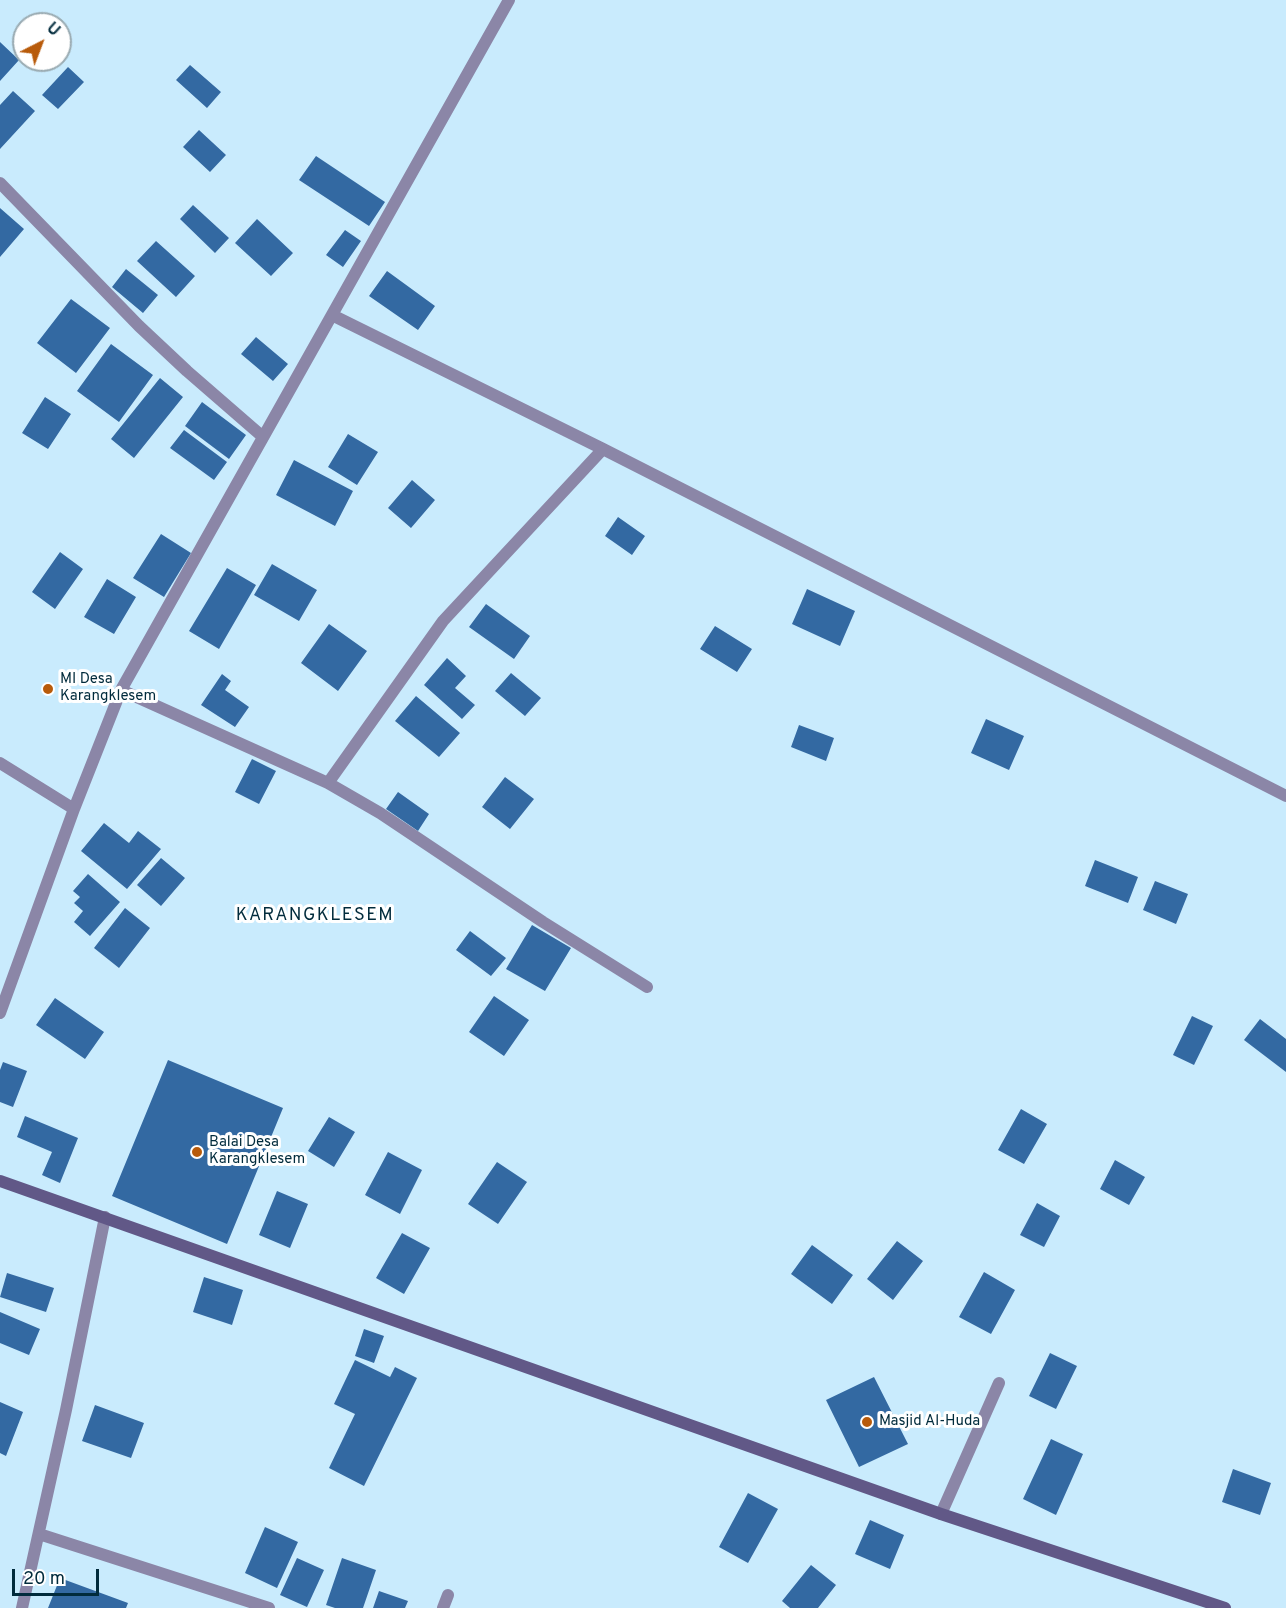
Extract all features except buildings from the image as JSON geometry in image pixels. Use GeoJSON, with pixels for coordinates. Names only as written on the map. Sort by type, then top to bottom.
{"type":"FeatureCollection","features":[{"type":"Feature","properties":{"kind":"street"},"geometry":{"type":"LineString","coordinates":[[0,1013],[74,809],[121,690],[509,0]]}},
{"type":"Feature","properties":{"kind":"street"},"geometry":{"type":"LineString","coordinates":[[0,183],[139,326],[263,437]]}},
{"type":"Feature","properties":{"kind":"street"},"geometry":{"type":"LineString","coordinates":[[332,315],[603,449],[1286,796]]}},
{"type":"Feature","properties":{"kind":"street"},"geometry":{"type":"LineString","coordinates":[[328,783],[442,621],[603,449]]}},
{"type":"Feature","properties":{"kind":"street"},"geometry":{"type":"LineString","coordinates":[[121,690],[328,783],[380,813],[543,922],[647,987]]}},
{"type":"Feature","properties":{"kind":"street"},"geometry":{"type":"LineString","coordinates":[[0,764],[74,809]]}},
{"type":"Feature","properties":{"kind":"street"},"geometry":{"type":"LineString","coordinates":[[0,1181],[941,1514],[1225,1608]]}},
{"type":"Feature","properties":{"kind":"street"},"geometry":{"type":"LineString","coordinates":[[22,1608],[105,1217]]}},
{"type":"Feature","properties":{"kind":"street"},"geometry":{"type":"LineString","coordinates":[[941,1514],[999,1383]]}},
{"type":"Feature","properties":{"kind":"street"},"geometry":{"type":"LineString","coordinates":[[39,1534],[269,1608]]}},
{"type":"Feature","properties":{"kind":"street"},"geometry":{"type":"LineString","coordinates":[[443,1608],[448,1595]]}},
{"type":"Feature","properties":{"kind":"place","name":"MI Desa Karangklesem"},"geometry":{"type":"Point","coordinates":[48,689]}},
{"type":"Feature","properties":{"kind":"place","name":"Balai Desa Karangklesem"},"geometry":{"type":"Point","coordinates":[197,1152]}},
{"type":"Feature","properties":{"kind":"place","name":"Masjid Al-Huda"},"geometry":{"type":"Point","coordinates":[867,1422]}},
{"type":"Feature","properties":{"kind":"district","name":"KARANGKLESEM"},"geometry":{"type":"Point","coordinates":[315,916]}}]}
